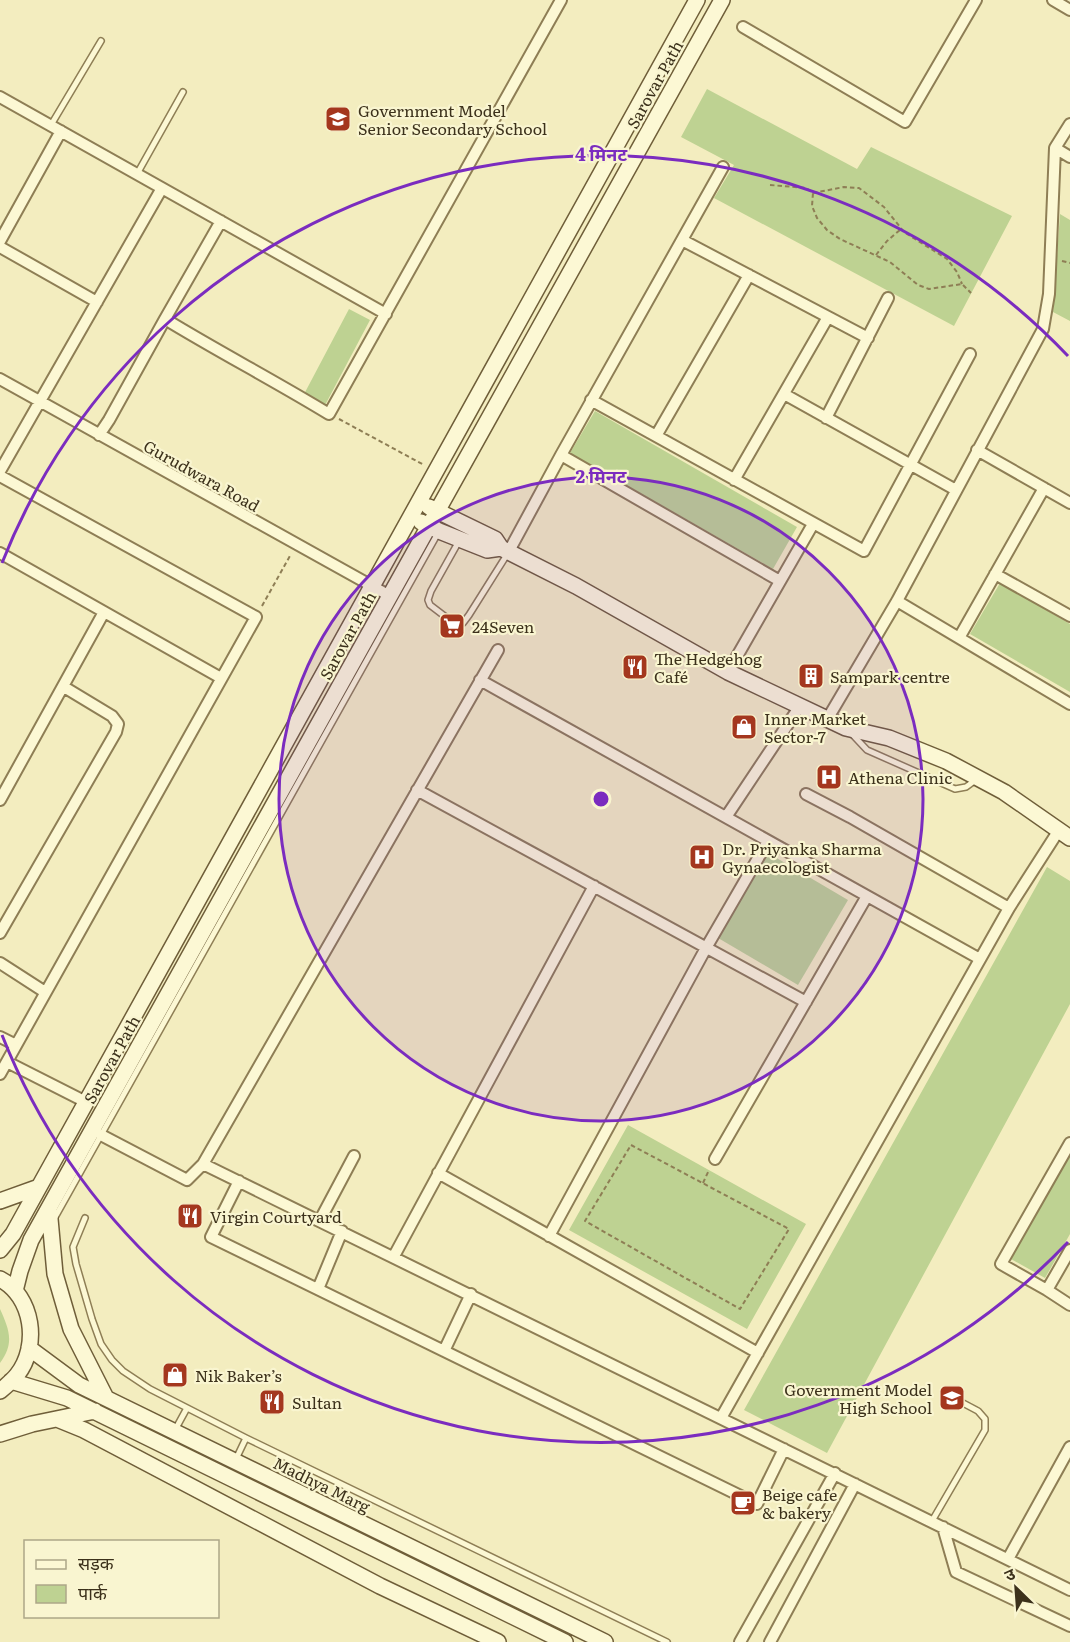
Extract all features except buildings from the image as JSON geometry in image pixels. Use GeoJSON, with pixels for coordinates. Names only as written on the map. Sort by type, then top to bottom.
{"type":"FeatureCollection","features":[{"type":"Feature","properties":{"kind":"main road","name":"Sarovar Path"},"geometry":{"type":"LineString","coordinates":[[0,1250],[13,1234],[697,0]]}},
{"type":"Feature","properties":{"kind":"main road","name":"Sarovar Path"},"geometry":{"type":"LineString","coordinates":[[15,1291],[31,1240],[87,1150],[390,596],[434,528],[437,511],[722,0]]}},
{"type":"Feature","properties":{"kind":"main road"},"geometry":{"type":"LineString","coordinates":[[419,501],[495,539],[505,549],[576,586],[728,672],[846,728],[889,738],[946,761],[1004,792],[1065,834]]}},
{"type":"Feature","properties":{"kind":"main road"},"geometry":{"type":"LineString","coordinates":[[411,516],[487,550],[505,549]]}},
{"type":"Feature","properties":{"kind":"main road"},"geometry":{"type":"LineString","coordinates":[[0,1201],[39,1187]]}},
{"type":"Feature","properties":{"kind":"main road"},"geometry":{"type":"LineString","coordinates":[[49,1208],[55,1274],[71,1329],[106,1398]]}},
{"type":"Feature","properties":{"kind":"main road"},"geometry":{"type":"LineString","coordinates":[[0,1279],[15,1291],[25,1307],[31,1334],[30,1348],[18,1374],[5,1386]]}},
{"type":"Feature","properties":{"kind":"main road","name":"Madhya Marg"},"geometry":{"type":"LineString","coordinates":[[30,1348],[79,1385],[606,1642]]}},
{"type":"Feature","properties":{"kind":"main road"},"geometry":{"type":"LineString","coordinates":[[5,1386],[68,1398],[565,1642]]}},
{"type":"Feature","properties":{"kind":"main road"},"geometry":{"type":"LineString","coordinates":[[0,1434],[32,1424],[95,1411]]}},
{"type":"Feature","properties":{"kind":"main road"},"geometry":{"type":"LineString","coordinates":[[57,1419],[84,1430],[401,1597],[498,1642]]}},
{"type":"Feature","properties":{"kind":"street"},"geometry":{"type":"LineString","coordinates":[[165,319],[213,349],[265,375],[329,414],[561,0]]}},
{"type":"Feature","properties":{"kind":"street"},"geometry":{"type":"LineString","coordinates":[[743,27],[905,122],[976,0]]}},
{"type":"Feature","properties":{"kind":"street"},"geometry":{"type":"LineString","coordinates":[[1053,0],[1070,10]]}},
{"type":"Feature","properties":{"kind":"street"},"geometry":{"type":"LineString","coordinates":[[0,97],[386,314]]}},
{"type":"Feature","properties":{"kind":"street"},"geometry":{"type":"LineString","coordinates":[[828,718],[897,602],[1043,329],[1049,294],[1055,148],[1070,124]]}},
{"type":"Feature","properties":{"kind":"street"},"geometry":{"type":"LineString","coordinates":[[0,241],[56,128]]}},
{"type":"Feature","properties":{"kind":"street"},"geometry":{"type":"LineString","coordinates":[[1055,148],[1070,157]]}},
{"type":"Feature","properties":{"kind":"street"},"geometry":{"type":"LineString","coordinates":[[505,549],[561,455],[723,167]]}},
{"type":"Feature","properties":{"kind":"street"},"geometry":{"type":"LineString","coordinates":[[0,471],[162,188]]}},
{"type":"Feature","properties":{"kind":"street"},"geometry":{"type":"LineString","coordinates":[[99,435],[221,221]]}},
{"type":"Feature","properties":{"kind":"street"},"geometry":{"type":"LineString","coordinates":[[682,240],[868,338]]}},
{"type":"Feature","properties":{"kind":"street"},"geometry":{"type":"LineString","coordinates":[[0,247],[97,302]]}},
{"type":"Feature","properties":{"kind":"street"},"geometry":{"type":"LineString","coordinates":[[656,436],[749,275]]}},
{"type":"Feature","properties":{"kind":"street"},"geometry":{"type":"LineString","coordinates":[[826,418],[888,298]]}},
{"type":"Feature","properties":{"kind":"street"},"geometry":{"type":"LineString","coordinates":[[734,480],[828,317]]}},
{"type":"Feature","properties":{"kind":"street"},"geometry":{"type":"LineString","coordinates":[[591,400],[864,551],[970,354]]}},
{"type":"Feature","properties":{"kind":"street","name":"Gurudwara Road"},"geometry":{"type":"LineString","coordinates":[[0,379],[390,596]]}},
{"type":"Feature","properties":{"kind":"street"},"geometry":{"type":"LineString","coordinates":[[784,394],[956,490]]}},
{"type":"Feature","properties":{"kind":"street"},"geometry":{"type":"LineString","coordinates":[[977,450],[1070,503]]}},
{"type":"Feature","properties":{"kind":"street"},"geometry":{"type":"LineString","coordinates":[[561,455],[780,582]]}},
{"type":"Feature","properties":{"kind":"street"},"geometry":{"type":"LineString","coordinates":[[0,476],[256,617],[0,1074]]}},
{"type":"Feature","properties":{"kind":"street"},"geometry":{"type":"LineString","coordinates":[[958,638],[1044,488]]}},
{"type":"Feature","properties":{"kind":"street"},"geometry":{"type":"LineString","coordinates":[[728,672],[813,524]]}},
{"type":"Feature","properties":{"kind":"street"},"geometry":{"type":"LineString","coordinates":[[0,553],[221,678]]}},
{"type":"Feature","properties":{"kind":"street"},"geometry":{"type":"LineString","coordinates":[[995,574],[1070,616]]}},
{"type":"Feature","properties":{"kind":"street"},"geometry":{"type":"LineString","coordinates":[[897,602],[1070,704]]}},
{"type":"Feature","properties":{"kind":"street"},"geometry":{"type":"LineString","coordinates":[[0,800],[104,612]]}},
{"type":"Feature","properties":{"kind":"street"},"geometry":{"type":"LineString","coordinates":[[100,1135],[187,1180],[203,1164],[498,650]]}},
{"type":"Feature","properties":{"kind":"street"},"geometry":{"type":"LineString","coordinates":[[480,680],[980,959]]}},
{"type":"Feature","properties":{"kind":"street"},"geometry":{"type":"LineString","coordinates":[[0,933],[116,732],[118,724],[112,716],[64,687]]}},
{"type":"Feature","properties":{"kind":"street"},"geometry":{"type":"LineString","coordinates":[[726,817],[800,706]]}},
{"type":"Feature","properties":{"kind":"street"},"geometry":{"type":"LineString","coordinates":[[417,790],[806,1002]]}},
{"type":"Feature","properties":{"kind":"street"},"geometry":{"type":"LineString","coordinates":[[806,794],[1009,908]]}},
{"type":"Feature","properties":{"kind":"street"},"geometry":{"type":"LineString","coordinates":[[721,1418],[1009,908],[1065,834]]}},
{"type":"Feature","properties":{"kind":"street"},"geometry":{"type":"LineString","coordinates":[[549,1236],[706,948],[768,841]]}},
{"type":"Feature","properties":{"kind":"street"},"geometry":{"type":"LineString","coordinates":[[394,1256],[594,886]]}},
{"type":"Feature","properties":{"kind":"street"},"geometry":{"type":"LineString","coordinates":[[715,1159],[867,896]]}},
{"type":"Feature","properties":{"kind":"street"},"geometry":{"type":"LineString","coordinates":[[0,963],[45,992]]}},
{"type":"Feature","properties":{"kind":"street"},"geometry":{"type":"LineString","coordinates":[[0,1037],[16,1045]]}},
{"type":"Feature","properties":{"kind":"street"},"geometry":{"type":"LineString","coordinates":[[7,1062],[86,1102]]}},
{"type":"Feature","properties":{"kind":"street"},"geometry":{"type":"LineString","coordinates":[[1070,1143],[1000,1264],[1070,1305]]}},
{"type":"Feature","properties":{"kind":"street"},"geometry":{"type":"LineString","coordinates":[[320,1220],[354,1156]]}},
{"type":"Feature","properties":{"kind":"street"},"geometry":{"type":"LineString","coordinates":[[203,1164],[1070,1590]]}},
{"type":"Feature","properties":{"kind":"street"},"geometry":{"type":"LineString","coordinates":[[438,1173],[758,1353]]}},
{"type":"Feature","properties":{"kind":"street"},"geometry":{"type":"LineString","coordinates":[[238,1181],[211,1237],[757,1504],[784,1449]]}},
{"type":"Feature","properties":{"kind":"street"},"geometry":{"type":"LineString","coordinates":[[318,1289],[342,1231]]}},
{"type":"Feature","properties":{"kind":"street"},"geometry":{"type":"LineString","coordinates":[[1047,1290],[1070,1251]]}},
{"type":"Feature","properties":{"kind":"street"},"geometry":{"type":"LineString","coordinates":[[444,1351],[471,1294]]}},
{"type":"Feature","properties":{"kind":"street"},"geometry":{"type":"LineString","coordinates":[[1008,1559],[1070,1447]]}},
{"type":"Feature","properties":{"kind":"street"},"geometry":{"type":"LineString","coordinates":[[740,1642],[835,1473]]}},
{"type":"Feature","properties":{"kind":"street"},"geometry":{"type":"LineString","coordinates":[[770,1642],[855,1484]]}},
{"type":"Feature","properties":{"kind":"street"},"geometry":{"type":"LineString","coordinates":[[943,1527],[956,1572],[1070,1626]]}},
{"type":"Feature","properties":{"kind":"lane"},"geometry":{"type":"LineString","coordinates":[[56,128],[101,41]]}},
{"type":"Feature","properties":{"kind":"lane"},"geometry":{"type":"LineString","coordinates":[[136,174],[183,92]]}},
{"type":"Feature","properties":{"kind":"lane"},"geometry":{"type":"LineString","coordinates":[[50,1225],[87,1150],[100,1135],[434,528]]}},
{"type":"Feature","properties":{"kind":"lane"},"geometry":{"type":"LineString","coordinates":[[459,539],[430,591],[428,600],[430,605],[455,623],[463,623],[469,615],[505,549]]}},
{"type":"Feature","properties":{"kind":"lane"},"geometry":{"type":"LineString","coordinates":[[846,728],[867,750],[955,789],[966,787],[978,778]]}},
{"type":"Feature","properties":{"kind":"lane"},"geometry":{"type":"LineString","coordinates":[[85,1218],[74,1248],[76,1264],[101,1344],[123,1371],[150,1389],[246,1438],[667,1642]]}},
{"type":"Feature","properties":{"kind":"lane"},"geometry":{"type":"LineString","coordinates":[[932,1521],[985,1430],[985,1419],[978,1411],[961,1402]]}},
{"type":"Feature","properties":{"kind":"lane"},"geometry":{"type":"LineString","coordinates":[[174,1432],[187,1408]]}},
{"type":"Feature","properties":{"kind":"lane"},"geometry":{"type":"LineString","coordinates":[[235,1462],[246,1438]]}},
{"type":"Feature","properties":{"kind":"path"},"geometry":{"type":"LineString","coordinates":[[770,185],[807,188],[813,193]]}},
{"type":"Feature","properties":{"kind":"path"},"geometry":{"type":"LineString","coordinates":[[813,193],[844,187],[859,188],[884,207],[904,232],[947,259],[957,272],[962,284],[971,293]]}},
{"type":"Feature","properties":{"kind":"path"},"geometry":{"type":"LineString","coordinates":[[813,193],[812,206],[827,230],[856,247],[890,262],[918,285],[929,289],[962,284]]}},
{"type":"Feature","properties":{"kind":"path"},"geometry":{"type":"LineString","coordinates":[[876,255],[886,241],[902,229]]}},
{"type":"Feature","properties":{"kind":"path"},"geometry":{"type":"LineString","coordinates":[[329,414],[436,472]]}},
{"type":"Feature","properties":{"kind":"path"},"geometry":{"type":"LineString","coordinates":[[256,617],[291,554]]}},
{"type":"Feature","properties":{"kind":"path"},"geometry":{"type":"LineString","coordinates":[[631,1145],[703,1183],[789,1229],[740,1309],[585,1221],[631,1145]]}},
{"type":"Feature","properties":{"kind":"path"},"geometry":{"type":"LineString","coordinates":[[703,1183],[715,1159]]}},
{"type":"Feature","properties":{"kind":"green space"},"geometry":{"type":"Polygon","coordinates":[[[707,89],[857,169],[871,147],[1012,216],[954,326],[714,198],[734,165],[681,137],[707,89]]]}},
{"type":"Feature","properties":{"kind":"green space"},"geometry":{"type":"Polygon","coordinates":[[[1060,214],[1070,220],[1070,321],[1053,312],[1060,214]]]}},
{"type":"Feature","properties":{"kind":"green space"},"geometry":{"type":"Polygon","coordinates":[[[349,309],[370,320],[323,409],[302,398],[349,309]]]}},
{"type":"Feature","properties":{"kind":"green space"},"geometry":{"type":"Polygon","coordinates":[[[595,411],[797,527],[773,569],[570,453],[595,411]]]}},
{"type":"Feature","properties":{"kind":"green space"},"geometry":{"type":"Polygon","coordinates":[[[1000,583],[1070,624],[1070,692],[970,634],[1000,583]]]}},
{"type":"Feature","properties":{"kind":"green space"},"geometry":{"type":"Polygon","coordinates":[[[763,850],[848,900],[798,985],[713,935],[763,850]]]}},
{"type":"Feature","properties":{"kind":"green space"},"geometry":{"type":"Polygon","coordinates":[[[1047,867],[1070,881],[1070,1004],[827,1453],[744,1410],[1047,867]]]}},
{"type":"Feature","properties":{"kind":"green space"},"geometry":{"type":"Polygon","coordinates":[[[628,1125],[806,1224],[747,1329],[569,1230],[628,1125]]]}},
{"type":"Feature","properties":{"kind":"green space"},"geometry":{"type":"Polygon","coordinates":[[[1070,1154],[1070,1234],[1045,1278],[1011,1259],[1070,1154]]]}},
{"type":"Feature","properties":{"kind":"green space"},"geometry":{"type":"Polygon","coordinates":[[[0,1309],[6,1323],[9,1342],[5,1356],[0,1363],[0,1309]]]}},
{"type":"Feature","properties":{"kind":"place","name":"Government Model Senior Secondary School"},"geometry":{"type":"Point","coordinates":[338,119]}},
{"type":"Feature","properties":{"kind":"place","name":"24Seven"},"geometry":{"type":"Point","coordinates":[452,626]}},
{"type":"Feature","properties":{"kind":"place","name":"The Hedgehog Café"},"geometry":{"type":"Point","coordinates":[635,667]}},
{"type":"Feature","properties":{"kind":"place","name":"Sampark centre"},"geometry":{"type":"Point","coordinates":[811,676]}},
{"type":"Feature","properties":{"kind":"place","name":"Inner Market Sector-7"},"geometry":{"type":"Point","coordinates":[744,727]}},
{"type":"Feature","properties":{"kind":"place","name":"Athena Clinic"},"geometry":{"type":"Point","coordinates":[829,777]}},
{"type":"Feature","properties":{"kind":"place","name":"Dr. Priyanka Sharma Gynaecologist"},"geometry":{"type":"Point","coordinates":[702,857]}},
{"type":"Feature","properties":{"kind":"place","name":"Virgin Courtyard"},"geometry":{"type":"Point","coordinates":[190,1216]}},
{"type":"Feature","properties":{"kind":"place","name":"Nik Baker’s"},"geometry":{"type":"Point","coordinates":[175,1375]}},
{"type":"Feature","properties":{"kind":"place","name":"Government Model High School"},"geometry":{"type":"Point","coordinates":[952,1398]}},
{"type":"Feature","properties":{"kind":"place","name":"Sultan"},"geometry":{"type":"Point","coordinates":[272,1402]}},
{"type":"Feature","properties":{"kind":"place","name":"Beige cafe & bakery"},"geometry":{"type":"Point","coordinates":[743,1503]}}]}
